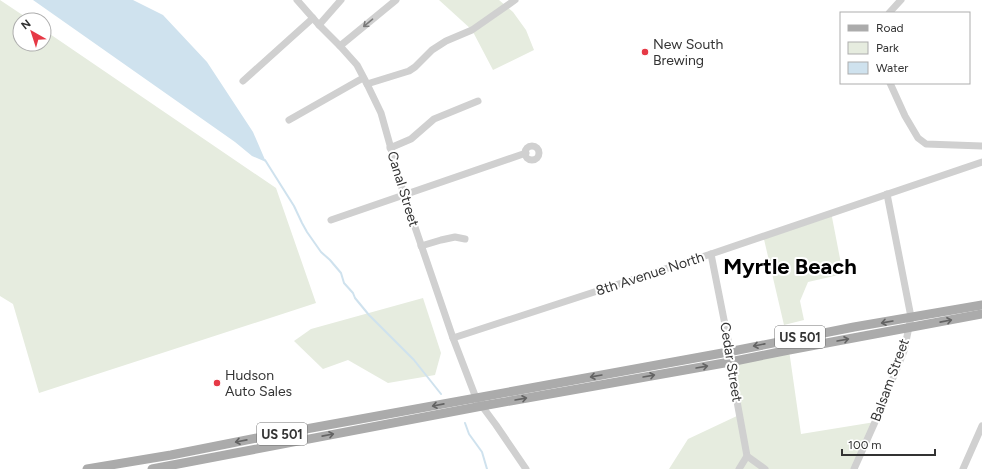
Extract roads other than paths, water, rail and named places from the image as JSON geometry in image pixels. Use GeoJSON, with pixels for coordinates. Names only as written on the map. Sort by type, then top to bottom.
{"type":"FeatureCollection","features":[{"type":"Feature","properties":{"kind":"main road","name":"US 501"},"geometry":{"type":"LineString","coordinates":[[87,469],[171,455],[728,352],[854,327],[982,305]]}},
{"type":"Feature","properties":{"kind":"main road","name":"US 501"},"geometry":{"type":"LineString","coordinates":[[152,469],[174,467],[482,406],[730,362],[982,314]]}},
{"type":"Feature","properties":{"kind":"street","name":"Canal Street"},"geometry":{"type":"LineString","coordinates":[[297,0],[357,65],[381,113],[404,196],[453,338],[476,398],[526,469]]}},
{"type":"Feature","properties":{"kind":"street"},"geometry":{"type":"LineString","coordinates":[[320,26],[341,0]]}},
{"type":"Feature","properties":{"kind":"street"},"geometry":{"type":"LineString","coordinates":[[340,46],[396,0]]}},
{"type":"Feature","properties":{"kind":"street"},"geometry":{"type":"LineString","coordinates":[[289,120],[365,81],[409,71],[416,67],[432,50],[472,30],[515,0]]}},
{"type":"Feature","properties":{"kind":"street"},"geometry":{"type":"LineString","coordinates":[[890,12],[900,0]]}},
{"type":"Feature","properties":{"kind":"street"},"geometry":{"type":"LineString","coordinates":[[242,81],[313,18]]}},
{"type":"Feature","properties":{"kind":"street"},"geometry":{"type":"LineString","coordinates":[[890,84],[905,116],[918,138],[926,144],[982,146]]}},
{"type":"Feature","properties":{"kind":"street"},"geometry":{"type":"LineString","coordinates":[[390,148],[411,139],[434,119],[478,101]]}},
{"type":"Feature","properties":{"kind":"street"},"geometry":{"type":"LineString","coordinates":[[331,220],[526,154]]}},
{"type":"Feature","properties":{"kind":"street","name":"8th Avenue North"},"geometry":{"type":"LineString","coordinates":[[453,338],[711,254],[982,162]]}},
{"type":"Feature","properties":{"kind":"street","name":"Balsam Street"},"geometry":{"type":"LineString","coordinates":[[854,469],[904,351],[911,318],[887,194]]}},
{"type":"Feature","properties":{"kind":"street"},"geometry":{"type":"LineString","coordinates":[[421,246],[441,240],[455,238],[465,239]]}},
{"type":"Feature","properties":{"kind":"street","name":"Cedar Street"},"geometry":{"type":"LineString","coordinates":[[711,254],[729,345],[728,352],[747,456]]}},
{"type":"Feature","properties":{"kind":"street"},"geometry":{"type":"LineString","coordinates":[[963,469],[982,426]]}},
{"type":"Feature","properties":{"kind":"street"},"geometry":{"type":"LineString","coordinates":[[171,455],[174,467]]}},
{"type":"Feature","properties":{"kind":"street"},"geometry":{"type":"LineString","coordinates":[[739,469],[747,456],[764,469]]}},
{"type":"Feature","properties":{"kind":"water"},"geometry":{"type":"Polygon","coordinates":[[[33,0],[133,0],[163,15],[207,62],[253,132],[266,162],[252,156],[235,142],[33,0]]]}},
{"type":"Feature","properties":{"kind":"waterway"},"geometry":{"type":"LineString","coordinates":[[265,160],[294,206],[307,232],[321,252],[341,273],[344,283],[353,293],[355,298],[369,315],[414,360],[441,394]]}},
{"type":"Feature","properties":{"kind":"waterway"},"geometry":{"type":"LineString","coordinates":[[465,423],[469,434],[482,452],[487,469]]}},
{"type":"Feature","properties":{"kind":"place","name":"New South Brewing"},"geometry":{"type":"Point","coordinates":[645,52]}},
{"type":"Feature","properties":{"kind":"place","name":"Hudson Auto Sales"},"geometry":{"type":"Point","coordinates":[217,383]}},
{"type":"Feature","properties":{"kind":"district","name":"Myrtle Beach"},"geometry":{"type":"Point","coordinates":[790,266]}}]}
